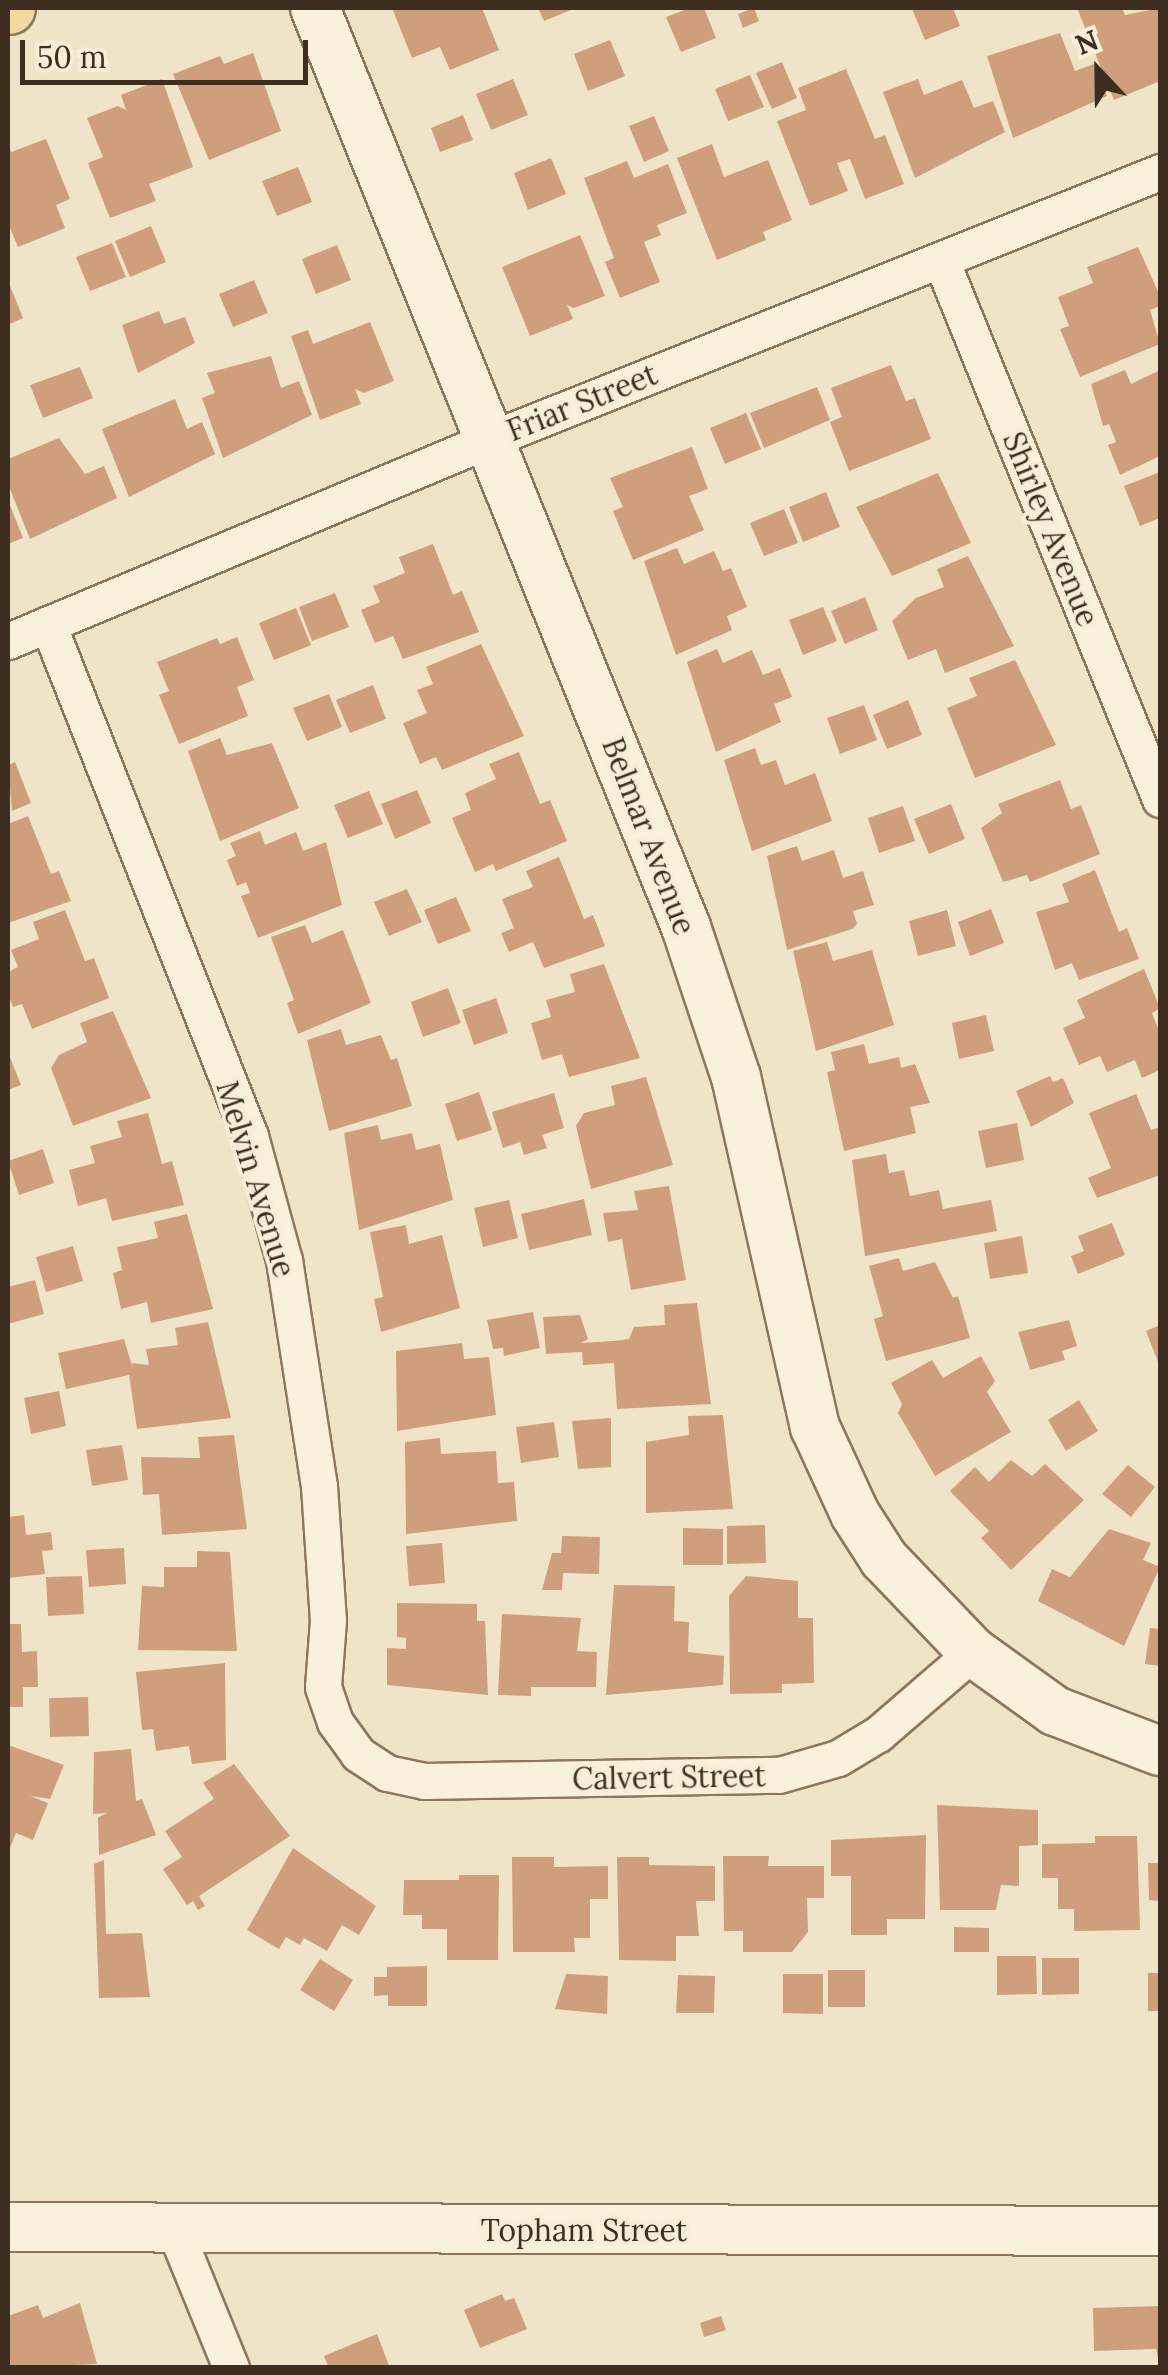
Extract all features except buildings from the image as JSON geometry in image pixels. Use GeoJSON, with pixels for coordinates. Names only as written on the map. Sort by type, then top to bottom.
{"type":"FeatureCollection","features":[{"type":"Feature","properties":{"kind":"street","name":"Belmar Avenue"},"geometry":{"type":"LineString","coordinates":[[315,8],[686,927],[730,1058],[814,1427],[884,1559],[974,1652]]}},
{"type":"Feature","properties":{"kind":"street","name":"Friar Street"},"geometry":{"type":"LineString","coordinates":[[8,640],[490,438],[1160,172]]}},
{"type":"Feature","properties":{"kind":"street","name":"Shirley Avenue"},"geometry":{"type":"LineString","coordinates":[[941,260],[1160,799]]}},
{"type":"Feature","properties":{"kind":"street","name":"Melvin Avenue"},"geometry":{"type":"LineString","coordinates":[[48,624],[250,1136],[280,1242],[319,1486],[328,1620],[324,1688],[335,1722],[358,1754]]}},
{"type":"Feature","properties":{"kind":"street"},"geometry":{"type":"LineString","coordinates":[[974,1652],[1055,1710],[1160,1751]]}},
{"type":"Feature","properties":{"kind":"street","name":"Calvert Street"},"geometry":{"type":"LineString","coordinates":[[358,1754],[387,1773],[424,1782],[778,1775],[838,1758],[878,1734],[974,1652]]}},
{"type":"Feature","properties":{"kind":"street","name":"Topham Street"},"geometry":{"type":"LineString","coordinates":[[8,2227],[1160,2231]]}},
{"type":"Feature","properties":{"kind":"street"},"geometry":{"type":"LineString","coordinates":[[174,2228],[231,2368]]}}]}
